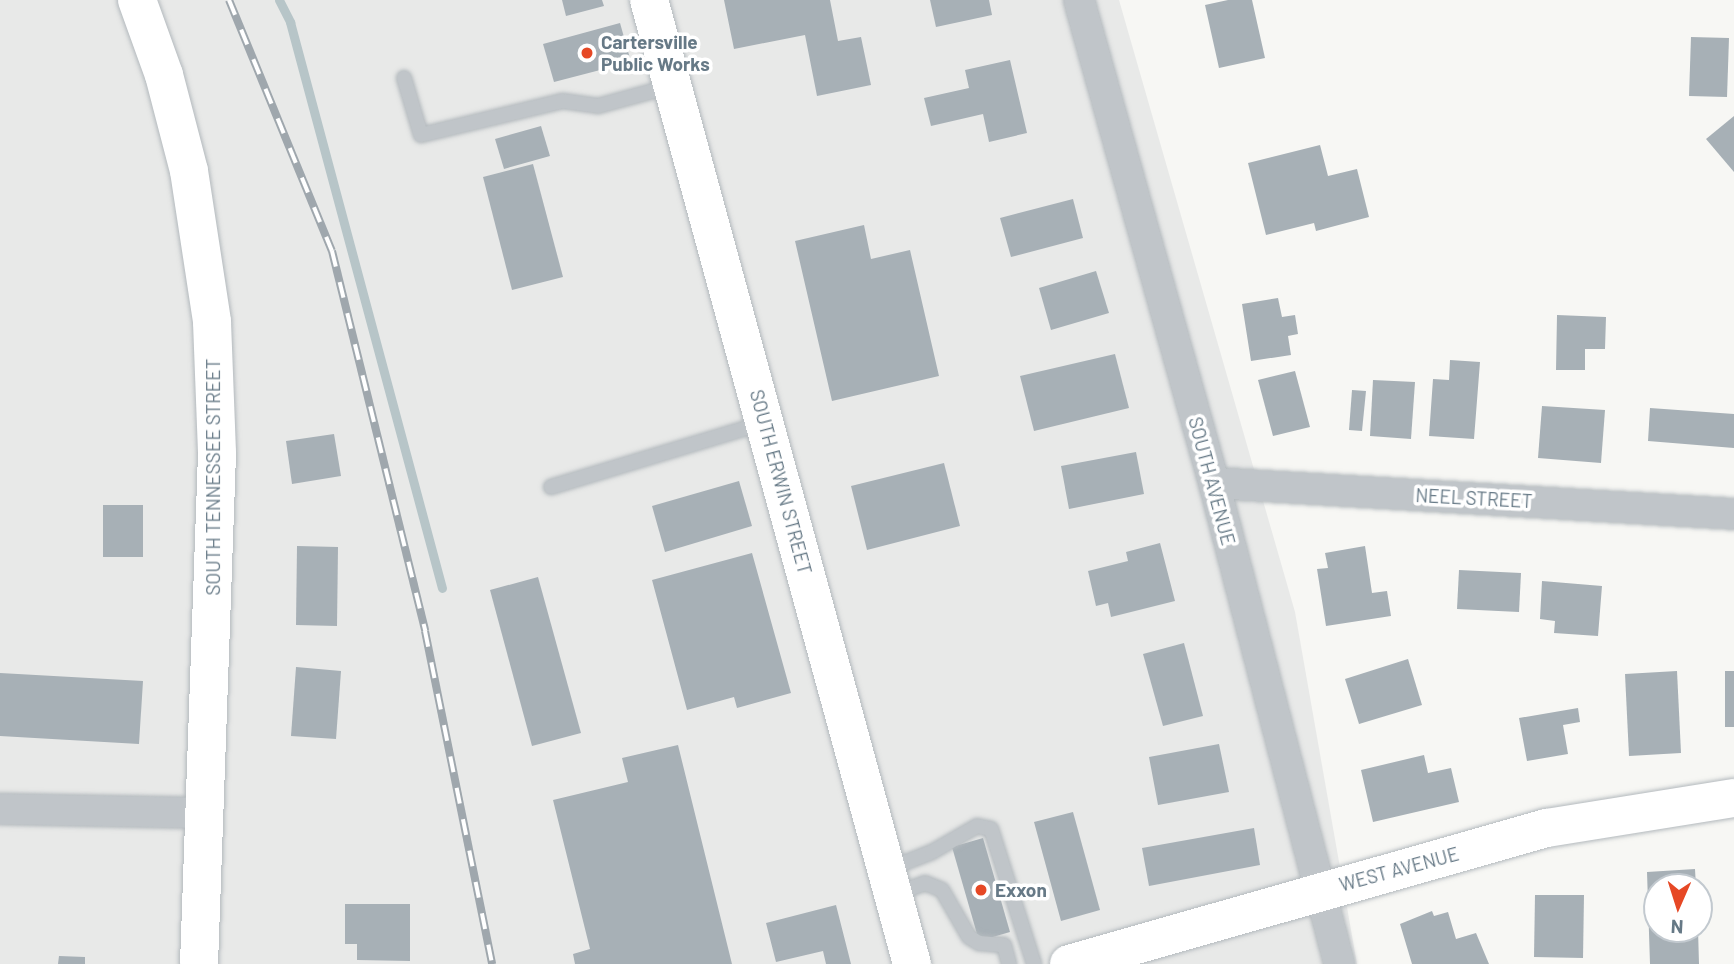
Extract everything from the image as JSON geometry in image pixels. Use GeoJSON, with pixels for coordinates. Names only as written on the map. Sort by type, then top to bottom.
{"type":"FeatureCollection","features":[{"type":"Feature","properties":{"kind":"street","name":"SOUTH TENNESSEE STREET"},"geometry":{"type":"LineString","coordinates":[[137,0],[164,75],[189,171],[212,322],[217,454],[199,964]]}},
{"type":"Feature","properties":{"kind":"street","name":"SOUTH ERWIN STREET"},"geometry":{"type":"LineString","coordinates":[[649,0],[912,964]]}},
{"type":"Feature","properties":{"kind":"street","name":"SOUTH AVENUE"},"geometry":{"type":"LineString","coordinates":[[1079,0],[1214,483],[1339,964]]}},
{"type":"Feature","properties":{"kind":"street","name":"NEEL STREET"},"geometry":{"type":"LineString","coordinates":[[1214,483],[1734,513]]}},
{"type":"Feature","properties":{"kind":"street","name":"WEST AVENUE"},"geometry":{"type":"LineString","coordinates":[[1069,964],[1320,890],[1547,828],[1734,798]]}},
{"type":"Feature","properties":{"kind":"street"},"geometry":{"type":"LineString","coordinates":[[0,809],[203,813]]}},
{"type":"Feature","properties":{"kind":"lane"},"geometry":{"type":"LineString","coordinates":[[404,78],[421,135],[563,102],[598,106],[673,86]]}},
{"type":"Feature","properties":{"kind":"lane"},"geometry":{"type":"LineString","coordinates":[[551,487],[765,422]]}},
{"type":"Feature","properties":{"kind":"lane"},"geometry":{"type":"LineString","coordinates":[[890,882],[977,826],[991,829],[1034,964]]}},
{"type":"Feature","properties":{"kind":"lane"},"geometry":{"type":"LineString","coordinates":[[890,882],[925,883],[942,890],[970,937],[979,943],[1004,944],[1009,964]]}},
{"type":"Feature","properties":{"kind":"shaded area"},"geometry":{"type":"Polygon","coordinates":[[[0,0],[1119,0],[1295,612],[1357,964],[0,964],[0,0]]]}},
{"type":"Feature","properties":{"kind":"building"},"geometry":{"type":"Polygon","coordinates":[[[562,0],[602,0],[604,6],[566,16],[562,0]]]}},
{"type":"Feature","properties":{"kind":"building"},"geometry":{"type":"Polygon","coordinates":[[[724,0],[830,0],[838,41],[861,37],[871,85],[817,96],[805,35],[734,49],[724,0]]]}},
{"type":"Feature","properties":{"kind":"building"},"geometry":{"type":"Polygon","coordinates":[[[930,0],[989,0],[992,15],[936,27],[930,0]]]}},
{"type":"Feature","properties":{"kind":"building"},"geometry":{"type":"Polygon","coordinates":[[[1228,0],[1252,0],[1265,58],[1219,68],[1205,5],[1228,0]]]}},
{"type":"Feature","properties":{"kind":"building","name":"Cartersville Public Works"},"geometry":{"type":"Polygon","coordinates":[[[620,23],[631,62],[554,82],[543,44],[620,23]]]}},
{"type":"Feature","properties":{"kind":"building"},"geometry":{"type":"Polygon","coordinates":[[[1691,37],[1729,38],[1727,97],[1689,96],[1691,37]]]}},
{"type":"Feature","properties":{"kind":"building"},"geometry":{"type":"Polygon","coordinates":[[[1010,60],[1027,133],[989,142],[983,114],[931,126],[924,98],[969,88],[965,70],[1010,60]]]}},
{"type":"Feature","properties":{"kind":"building"},"geometry":{"type":"Polygon","coordinates":[[[1734,116],[1734,172],[1706,139],[1734,116]]]}},
{"type":"Feature","properties":{"kind":"building"},"geometry":{"type":"Polygon","coordinates":[[[541,126],[550,156],[504,169],[495,139],[541,126]]]}},
{"type":"Feature","properties":{"kind":"building"},"geometry":{"type":"Polygon","coordinates":[[[1320,145],[1328,176],[1357,169],[1369,217],[1316,231],[1314,223],[1266,235],[1248,163],[1320,145]]]}},
{"type":"Feature","properties":{"kind":"building"},"geometry":{"type":"Polygon","coordinates":[[[533,164],[563,277],[512,290],[483,177],[533,164]]]}},
{"type":"Feature","properties":{"kind":"building"},"geometry":{"type":"Polygon","coordinates":[[[1073,199],[1083,238],[1011,257],[1000,218],[1073,199]]]}},
{"type":"Feature","properties":{"kind":"building"},"geometry":{"type":"Polygon","coordinates":[[[864,225],[871,259],[910,250],[939,376],[832,401],[795,241],[864,225]]]}},
{"type":"Feature","properties":{"kind":"building"},"geometry":{"type":"Polygon","coordinates":[[[1096,271],[1109,313],[1051,330],[1039,288],[1096,271]]]}},
{"type":"Feature","properties":{"kind":"building"},"geometry":{"type":"Polygon","coordinates":[[[1278,298],[1282,317],[1295,315],[1298,334],[1288,336],[1291,355],[1251,361],[1242,304],[1278,298]]]}},
{"type":"Feature","properties":{"kind":"building"},"geometry":{"type":"Polygon","coordinates":[[[1557,315],[1606,317],[1605,349],[1585,349],[1585,370],[1556,370],[1557,315]]]}},
{"type":"Feature","properties":{"kind":"building"},"geometry":{"type":"Polygon","coordinates":[[[1115,354],[1129,408],[1034,431],[1020,376],[1115,354]]]}},
{"type":"Feature","properties":{"kind":"building"},"geometry":{"type":"Polygon","coordinates":[[[1450,360],[1480,362],[1474,439],[1429,436],[1433,379],[1449,380],[1450,360]]]}},
{"type":"Feature","properties":{"kind":"building"},"geometry":{"type":"Polygon","coordinates":[[[1295,371],[1310,427],[1273,436],[1258,380],[1295,371]]]}},
{"type":"Feature","properties":{"kind":"building"},"geometry":{"type":"Polygon","coordinates":[[[1373,380],[1415,382],[1411,439],[1370,436],[1373,380]]]}},
{"type":"Feature","properties":{"kind":"building"},"geometry":{"type":"Polygon","coordinates":[[[1352,390],[1366,391],[1362,431],[1349,430],[1352,390]]]}},
{"type":"Feature","properties":{"kind":"building"},"geometry":{"type":"Polygon","coordinates":[[[1542,406],[1605,410],[1601,463],[1538,458],[1542,406]]]}},
{"type":"Feature","properties":{"kind":"building"},"geometry":{"type":"Polygon","coordinates":[[[1650,408],[1734,414],[1734,448],[1648,441],[1650,408]]]}},
{"type":"Feature","properties":{"kind":"building"},"geometry":{"type":"Polygon","coordinates":[[[334,434],[341,476],[292,484],[286,441],[334,434]]]}},
{"type":"Feature","properties":{"kind":"building"},"geometry":{"type":"Polygon","coordinates":[[[1136,452],[1144,494],[1069,509],[1061,466],[1136,452]]]}},
{"type":"Feature","properties":{"kind":"building"},"geometry":{"type":"Polygon","coordinates":[[[944,463],[960,526],[867,550],[851,486],[944,463]]]}},
{"type":"Feature","properties":{"kind":"building"},"geometry":{"type":"Polygon","coordinates":[[[739,481],[752,526],[665,552],[652,506],[739,481]]]}},
{"type":"Feature","properties":{"kind":"building"},"geometry":{"type":"Polygon","coordinates":[[[103,505],[143,505],[143,557],[103,557],[103,505]]]}},
{"type":"Feature","properties":{"kind":"building"},"geometry":{"type":"Polygon","coordinates":[[[1160,543],[1175,601],[1111,617],[1108,603],[1096,606],[1088,571],[1128,561],[1126,552],[1160,543]]]}},
{"type":"Feature","properties":{"kind":"building"},"geometry":{"type":"Polygon","coordinates":[[[297,546],[338,547],[337,626],[296,625],[297,546]]]}},
{"type":"Feature","properties":{"kind":"building"},"geometry":{"type":"Polygon","coordinates":[[[1365,546],[1372,593],[1387,591],[1391,616],[1326,626],[1317,569],[1328,568],[1325,553],[1365,546]]]}},
{"type":"Feature","properties":{"kind":"building"},"geometry":{"type":"Polygon","coordinates":[[[752,553],[791,693],[737,708],[734,697],[687,710],[652,580],[752,553]]]}},
{"type":"Feature","properties":{"kind":"building"},"geometry":{"type":"Polygon","coordinates":[[[1459,570],[1521,573],[1519,612],[1457,609],[1459,570]]]}},
{"type":"Feature","properties":{"kind":"building"},"geometry":{"type":"Polygon","coordinates":[[[538,577],[581,733],[532,746],[490,590],[538,577]]]}},
{"type":"Feature","properties":{"kind":"building"},"geometry":{"type":"Polygon","coordinates":[[[1542,581],[1602,586],[1598,636],[1554,633],[1555,621],[1540,619],[1542,581]]]}},
{"type":"Feature","properties":{"kind":"building"},"geometry":{"type":"Polygon","coordinates":[[[1184,643],[1203,716],[1163,726],[1143,654],[1184,643]]]}},
{"type":"Feature","properties":{"kind":"building"},"geometry":{"type":"Polygon","coordinates":[[[1408,659],[1422,705],[1359,724],[1345,679],[1408,659]]]}},
{"type":"Feature","properties":{"kind":"building"},"geometry":{"type":"Polygon","coordinates":[[[296,667],[341,671],[336,739],[291,736],[296,667]]]}},
{"type":"Feature","properties":{"kind":"building"},"geometry":{"type":"Polygon","coordinates":[[[1677,671],[1681,753],[1629,756],[1625,674],[1677,671]]]}},
{"type":"Feature","properties":{"kind":"building"},"geometry":{"type":"Polygon","coordinates":[[[1725,671],[1734,671],[1734,727],[1725,727],[1725,671]]]}},
{"type":"Feature","properties":{"kind":"building"},"geometry":{"type":"Polygon","coordinates":[[[0,673],[143,681],[139,744],[0,736],[0,673]]]}},
{"type":"Feature","properties":{"kind":"building"},"geometry":{"type":"Polygon","coordinates":[[[1578,708],[1580,722],[1563,725],[1568,754],[1527,761],[1519,718],[1578,708]]]}},
{"type":"Feature","properties":{"kind":"building"},"geometry":{"type":"Polygon","coordinates":[[[1219,744],[1229,792],[1158,805],[1149,757],[1219,744]]]}},
{"type":"Feature","properties":{"kind":"building"},"geometry":{"type":"Polygon","coordinates":[[[678,745],[732,964],[575,964],[573,954],[590,949],[553,800],[628,782],[622,758],[678,745]]]}},
{"type":"Feature","properties":{"kind":"building"},"geometry":{"type":"Polygon","coordinates":[[[1424,755],[1428,773],[1451,768],[1459,802],[1373,822],[1361,770],[1424,755]]]}},
{"type":"Feature","properties":{"kind":"building"},"geometry":{"type":"Polygon","coordinates":[[[1073,812],[1100,910],[1061,921],[1034,822],[1073,812]]]}},
{"type":"Feature","properties":{"kind":"building"},"geometry":{"type":"Polygon","coordinates":[[[1254,828],[1260,865],[1149,886],[1142,848],[1254,828]]]}},
{"type":"Feature","properties":{"kind":"building","name":"Exxon"},"geometry":{"type":"Polygon","coordinates":[[[983,838],[1010,932],[979,941],[952,847],[983,838]]]}},
{"type":"Feature","properties":{"kind":"building"},"geometry":{"type":"Polygon","coordinates":[[[1695,869],[1695,873],[1647,873],[1695,869]]]}},
{"type":"Feature","properties":{"kind":"building"},"geometry":{"type":"Polygon","coordinates":[[[1535,895],[1584,895],[1583,958],[1534,957],[1535,895]]]}},
{"type":"Feature","properties":{"kind":"building"},"geometry":{"type":"Polygon","coordinates":[[[345,904],[410,904],[410,961],[357,960],[357,944],[345,944],[345,904]]]}},
{"type":"Feature","properties":{"kind":"building"},"geometry":{"type":"Polygon","coordinates":[[[836,905],[851,964],[826,964],[823,951],[776,962],[766,923],[836,905]]]}},
{"type":"Feature","properties":{"kind":"building"},"geometry":{"type":"Polygon","coordinates":[[[1432,911],[1434,916],[1448,912],[1456,939],[1476,933],[1489,964],[1412,964],[1400,924],[1432,911]]]}},
{"type":"Feature","properties":{"kind":"building"},"geometry":{"type":"Polygon","coordinates":[[[1649,943],[1698,943],[1699,964],[1650,964],[1649,943]]]}},
{"type":"Feature","properties":{"kind":"building"},"geometry":{"type":"Polygon","coordinates":[[[59,956],[85,957],[85,964],[58,964],[59,956]]]}},
{"type":"Feature","properties":{"kind":"waterway"},"geometry":{"type":"LineString","coordinates":[[279,0],[290,22],[442,588]]}},
{"type":"Feature","properties":{"kind":"railway"},"geometry":{"type":"LineString","coordinates":[[229,0],[332,251],[425,631],[492,964]]}},
{"type":"Feature","properties":{"kind":"place","name":"Cartersville Public Works"},"geometry":{"type":"Point","coordinates":[587,53]}},
{"type":"Feature","properties":{"kind":"place","name":"Exxon"},"geometry":{"type":"Point","coordinates":[981,890]}}]}
